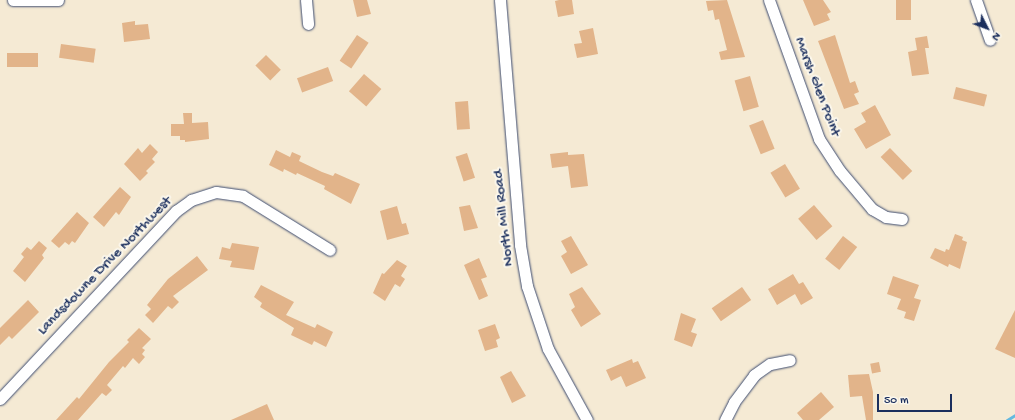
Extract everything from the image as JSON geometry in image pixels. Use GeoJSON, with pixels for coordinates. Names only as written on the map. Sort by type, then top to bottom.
{"type":"FeatureCollection","features":[{"type":"Feature","properties":{"kind":"street"},"geometry":{"type":"LineString","coordinates":[[13,0],[58,0]]}},
{"type":"Feature","properties":{"kind":"street"},"geometry":{"type":"LineString","coordinates":[[306,0],[308,24]]}},
{"type":"Feature","properties":{"kind":"street","name":"North Mill Road"},"geometry":{"type":"LineString","coordinates":[[500,0],[520,245],[526,286],[548,349],[587,420]]}},
{"type":"Feature","properties":{"kind":"street","name":"Marsh Glen Point"},"geometry":{"type":"LineString","coordinates":[[769,0],[819,139],[840,171],[872,209],[886,217],[902,219]]}},
{"type":"Feature","properties":{"kind":"street"},"geometry":{"type":"LineString","coordinates":[[976,0],[990,40]]}},
{"type":"Feature","properties":{"kind":"street","name":"Landsdowne Drive Northwest"},"geometry":{"type":"LineString","coordinates":[[0,399],[176,211],[191,200],[216,192],[243,196],[330,250]]}},
{"type":"Feature","properties":{"kind":"street"},"geometry":{"type":"LineString","coordinates":[[725,420],[734,402],[754,375],[770,364],[790,360]]}},
{"type":"Feature","properties":{"kind":"building"},"geometry":{"type":"Polygon","coordinates":[[[353,0],[367,0],[371,14],[357,17],[353,0]]]}},
{"type":"Feature","properties":{"kind":"building"},"geometry":{"type":"Polygon","coordinates":[[[572,0],[574,14],[558,17],[555,1],[572,0]]]}},
{"type":"Feature","properties":{"kind":"building"},"geometry":{"type":"Polygon","coordinates":[[[727,0],[745,57],[721,60],[719,52],[727,50],[719,19],[715,20],[713,10],[708,11],[706,1],[727,0]]]}},
{"type":"Feature","properties":{"kind":"building"},"geometry":{"type":"Polygon","coordinates":[[[803,0],[823,0],[831,12],[827,14],[830,20],[814,26],[803,0]]]}},
{"type":"Feature","properties":{"kind":"building"},"geometry":{"type":"Polygon","coordinates":[[[896,0],[911,0],[911,20],[896,20],[896,0]]]}},
{"type":"Feature","properties":{"kind":"building"},"geometry":{"type":"Polygon","coordinates":[[[135,21],[135,25],[148,24],[150,39],[124,42],[122,23],[135,21]]]}},
{"type":"Feature","properties":{"kind":"building"},"geometry":{"type":"Polygon","coordinates":[[[593,28],[598,54],[577,58],[574,44],[582,43],[579,31],[593,28]]]}},
{"type":"Feature","properties":{"kind":"building"},"geometry":{"type":"Polygon","coordinates":[[[357,35],[369,43],[351,69],[340,61],[357,35]]]}},
{"type":"Feature","properties":{"kind":"building"},"geometry":{"type":"Polygon","coordinates":[[[835,35],[850,83],[855,81],[859,92],[854,94],[859,104],[844,109],[818,41],[835,35]]]}},
{"type":"Feature","properties":{"kind":"building"},"geometry":{"type":"Polygon","coordinates":[[[927,36],[929,48],[925,48],[929,74],[912,76],[908,52],[917,50],[915,38],[927,36]]]}},
{"type":"Feature","properties":{"kind":"building"},"geometry":{"type":"Polygon","coordinates":[[[61,44],[96,49],[94,63],[59,58],[61,44]]]}},
{"type":"Feature","properties":{"kind":"building"},"geometry":{"type":"Polygon","coordinates":[[[7,53],[38,53],[38,67],[7,67],[7,53]]]}},
{"type":"Feature","properties":{"kind":"building"},"geometry":{"type":"Polygon","coordinates":[[[266,55],[281,70],[270,80],[255,66],[266,55]]]}},
{"type":"Feature","properties":{"kind":"building"},"geometry":{"type":"Polygon","coordinates":[[[328,67],[333,81],[302,92],[297,78],[328,67]]]}},
{"type":"Feature","properties":{"kind":"building"},"geometry":{"type":"Polygon","coordinates":[[[364,74],[381,89],[366,106],[349,91],[364,74]]]}},
{"type":"Feature","properties":{"kind":"building"},"geometry":{"type":"Polygon","coordinates":[[[750,76],[759,107],[743,111],[735,80],[750,76]]]}},
{"type":"Feature","properties":{"kind":"building"},"geometry":{"type":"Polygon","coordinates":[[[956,87],[987,95],[984,106],[953,99],[956,87]]]}},
{"type":"Feature","properties":{"kind":"building"},"geometry":{"type":"Polygon","coordinates":[[[468,101],[470,129],[457,130],[455,102],[468,101]]]}},
{"type":"Feature","properties":{"kind":"building"},"geometry":{"type":"Polygon","coordinates":[[[875,105],[891,135],[866,149],[854,129],[866,122],[861,113],[875,105]]]}},
{"type":"Feature","properties":{"kind":"building"},"geometry":{"type":"Polygon","coordinates":[[[183,113],[192,113],[192,123],[208,122],[209,139],[185,142],[185,140],[180,140],[180,136],[171,136],[171,124],[184,124],[183,113]]]}},
{"type":"Feature","properties":{"kind":"building"},"geometry":{"type":"Polygon","coordinates":[[[763,120],[775,149],[761,154],[749,126],[763,120]]]}},
{"type":"Feature","properties":{"kind":"building"},"geometry":{"type":"Polygon","coordinates":[[[150,144],[158,152],[152,159],[155,162],[146,171],[148,173],[140,181],[124,164],[138,148],[142,153],[150,144]]]}},
{"type":"Feature","properties":{"kind":"building"},"geometry":{"type":"Polygon","coordinates":[[[890,148],[912,171],[903,180],[881,157],[890,148]]]}},
{"type":"Feature","properties":{"kind":"building"},"geometry":{"type":"Polygon","coordinates":[[[276,150],[290,157],[292,152],[301,156],[299,161],[322,172],[333,176],[335,173],[360,184],[351,204],[324,189],[325,186],[297,173],[296,175],[284,169],[283,172],[269,165],[276,150]]]}},
{"type":"Feature","properties":{"kind":"building"},"geometry":{"type":"Polygon","coordinates":[[[568,152],[568,155],[584,154],[588,186],[571,188],[568,166],[552,168],[550,154],[568,152]]]}},
{"type":"Feature","properties":{"kind":"building"},"geometry":{"type":"Polygon","coordinates":[[[467,153],[475,178],[464,181],[456,157],[467,153]]]}},
{"type":"Feature","properties":{"kind":"building"},"geometry":{"type":"Polygon","coordinates":[[[785,164],[800,189],[785,198],[770,173],[785,164]]]}},
{"type":"Feature","properties":{"kind":"building"},"geometry":{"type":"Polygon","coordinates":[[[120,187],[131,197],[119,215],[116,212],[104,227],[93,217],[120,187]]]}},
{"type":"Feature","properties":{"kind":"building"},"geometry":{"type":"Polygon","coordinates":[[[470,205],[478,228],[464,231],[459,207],[470,205]]]}},
{"type":"Feature","properties":{"kind":"building"},"geometry":{"type":"Polygon","coordinates":[[[814,205],[832,226],[817,240],[798,219],[814,205]]]}},
{"type":"Feature","properties":{"kind":"building"},"geometry":{"type":"Polygon","coordinates":[[[397,206],[402,224],[406,223],[409,234],[387,240],[380,211],[397,206]]]}},
{"type":"Feature","properties":{"kind":"building"},"geometry":{"type":"Polygon","coordinates":[[[77,212],[89,223],[75,243],[72,241],[69,245],[65,242],[59,248],[51,241],[77,212]]]}},
{"type":"Feature","properties":{"kind":"building"},"geometry":{"type":"Polygon","coordinates":[[[955,234],[963,237],[962,240],[967,242],[960,269],[949,264],[948,267],[930,258],[935,248],[945,252],[946,249],[949,250],[955,234]]]}},
{"type":"Feature","properties":{"kind":"building"},"geometry":{"type":"Polygon","coordinates":[[[571,236],[588,265],[571,274],[561,256],[567,252],[561,241],[571,236]]]}},
{"type":"Feature","properties":{"kind":"building"},"geometry":{"type":"Polygon","coordinates":[[[843,236],[857,247],[839,270],[825,259],[843,236]]]}},
{"type":"Feature","properties":{"kind":"building"},"geometry":{"type":"Polygon","coordinates":[[[39,241],[47,248],[42,255],[44,258],[25,282],[13,271],[24,257],[21,254],[27,247],[31,250],[39,241]]]}},
{"type":"Feature","properties":{"kind":"building"},"geometry":{"type":"Polygon","coordinates":[[[232,243],[259,247],[254,270],[230,267],[232,261],[219,259],[222,247],[230,249],[232,243]]]}},
{"type":"Feature","properties":{"kind":"building"},"geometry":{"type":"Polygon","coordinates":[[[197,256],[208,270],[173,296],[179,302],[172,309],[168,306],[153,323],[145,315],[151,309],[147,305],[168,279],[197,256]]]}},
{"type":"Feature","properties":{"kind":"building"},"geometry":{"type":"Polygon","coordinates":[[[479,258],[487,277],[481,279],[488,296],[479,300],[464,265],[479,258]]]}},
{"type":"Feature","properties":{"kind":"building"},"geometry":{"type":"Polygon","coordinates":[[[397,260],[407,266],[401,276],[405,279],[400,287],[395,284],[385,301],[373,293],[382,273],[384,274],[397,260]]]}},
{"type":"Feature","properties":{"kind":"building"},"geometry":{"type":"Polygon","coordinates":[[[793,274],[799,284],[803,282],[813,298],[801,305],[795,294],[777,305],[768,289],[793,274]]]}},
{"type":"Feature","properties":{"kind":"building"},"geometry":{"type":"Polygon","coordinates":[[[893,276],[919,285],[914,298],[921,300],[914,321],[904,318],[906,312],[897,309],[901,299],[887,294],[893,276]]]}},
{"type":"Feature","properties":{"kind":"building"},"geometry":{"type":"Polygon","coordinates":[[[261,285],[294,302],[286,315],[315,328],[317,324],[333,332],[326,347],[314,341],[312,345],[291,335],[294,328],[260,307],[262,303],[254,297],[261,285]]]}},
{"type":"Feature","properties":{"kind":"building"},"geometry":{"type":"Polygon","coordinates":[[[582,287],[601,314],[581,327],[571,310],[575,307],[569,294],[582,287]]]}},
{"type":"Feature","properties":{"kind":"building"},"geometry":{"type":"Polygon","coordinates":[[[742,287],[751,300],[721,321],[712,308],[742,287]]]}},
{"type":"Feature","properties":{"kind":"building"},"geometry":{"type":"Polygon","coordinates":[[[28,300],[39,312],[12,339],[9,336],[0,345],[0,328],[28,300]]]}},
{"type":"Feature","properties":{"kind":"building"},"geometry":{"type":"Polygon","coordinates":[[[1015,310],[1015,358],[995,349],[1015,310]]]}},
{"type":"Feature","properties":{"kind":"building"},"geometry":{"type":"Polygon","coordinates":[[[681,313],[696,319],[691,332],[697,334],[692,347],[674,340],[681,313]]]}},
{"type":"Feature","properties":{"kind":"building"},"geometry":{"type":"Polygon","coordinates":[[[495,324],[500,338],[496,340],[498,347],[485,351],[478,330],[495,324]]]}},
{"type":"Feature","properties":{"kind":"building"},"geometry":{"type":"Polygon","coordinates":[[[139,328],[151,339],[142,348],[145,350],[142,354],[145,357],[139,364],[133,358],[125,368],[123,366],[107,385],[112,390],[106,396],[102,393],[78,420],[56,420],[77,397],[79,399],[109,362],[129,342],[127,340],[139,328]]]}},
{"type":"Feature","properties":{"kind":"building"},"geometry":{"type":"Polygon","coordinates":[[[632,359],[633,363],[638,361],[646,378],[626,387],[621,376],[611,381],[606,370],[632,359]]]}},
{"type":"Feature","properties":{"kind":"building"},"geometry":{"type":"Polygon","coordinates":[[[879,362],[881,372],[872,374],[870,364],[879,362]]]}},
{"type":"Feature","properties":{"kind":"building"},"geometry":{"type":"Polygon","coordinates":[[[511,371],[526,396],[512,403],[500,377],[511,371]]]}},
{"type":"Feature","properties":{"kind":"building"},"geometry":{"type":"Polygon","coordinates":[[[869,374],[873,392],[873,420],[866,420],[862,396],[850,397],[848,375],[869,374]]]}},
{"type":"Feature","properties":{"kind":"building"},"geometry":{"type":"Polygon","coordinates":[[[821,392],[834,407],[819,420],[803,420],[797,413],[821,392]]]}},
{"type":"Feature","properties":{"kind":"building"},"geometry":{"type":"Polygon","coordinates":[[[267,404],[274,420],[231,420],[267,404]]]}},
{"type":"Feature","properties":{"kind":"waterway"},"geometry":{"type":"LineString","coordinates":[[1007,420],[1015,415]]}}]}
